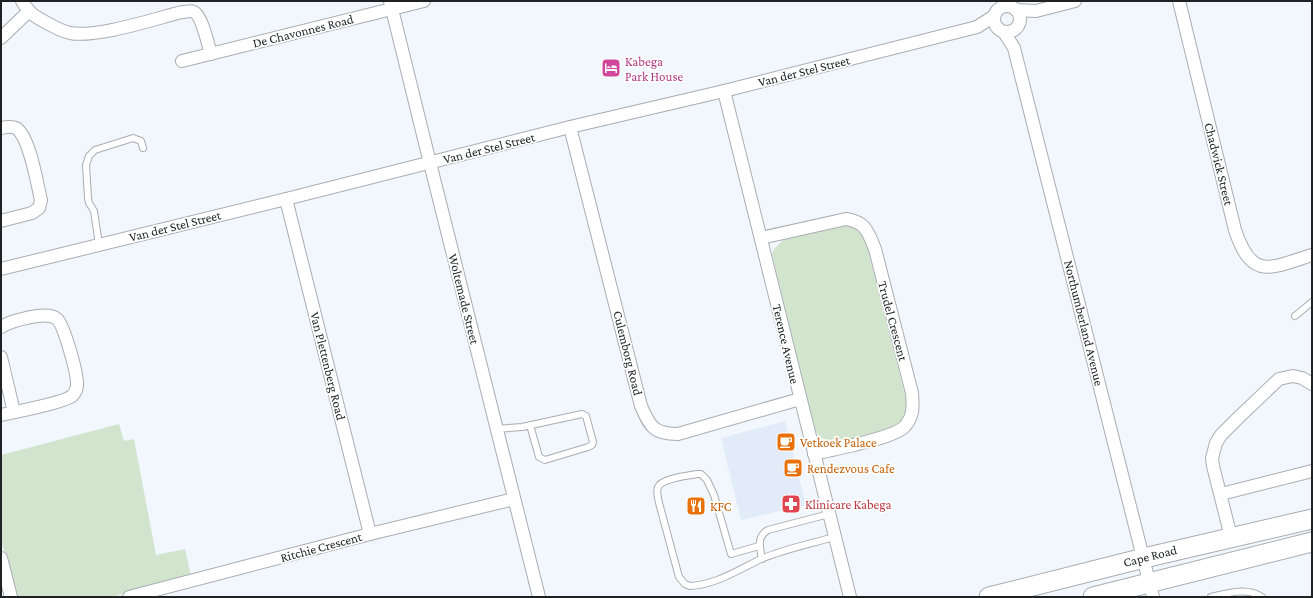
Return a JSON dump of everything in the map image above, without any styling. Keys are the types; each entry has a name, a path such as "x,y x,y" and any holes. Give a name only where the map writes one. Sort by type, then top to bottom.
{"main road":[{"name":"Cape Road","path":"989,597 1144,558 1312,519"},
{"name":"Cape Road","path":"1094,597 1152,590 1312,542"}],"street":[{"name":"De Chavonnes Road","path":"182,61 392,5 424,1"},
{"path":"1004,7 1036,11 1075,1"},
{"name":"Chadwick Street","path":"1179,1 1235,230 1241,247 1245,254 1254,263 1266,267 1312,255"},
{"name":"Woltemade Street","path":"392,5 496,429 539,597"},
{"path":"1,38 25,6 58,29 70,33 86,33 125,27 182,12 194,12 201,21 211,54"},
{"path":"1004,7 994,20 1001,30 1010,32 1036,11"},
{"path":"1004,7 1020,18 1018,26"},
{"name":"Van der Stel Street","path":"1,269 570,127 724,91 977,26 1004,7"},
{"name":"Van der Stel Street","path":"977,26 1001,30"},
{"name":"Northumberland Avenue","path":"1014,48 1018,26"},
{"name":"Northumberland Avenue","path":"1001,30 1014,48 1152,590"},
{"name":"Terence Avenue","path":"724,91 850,597"},
{"path":"1,128 15,127 22,133 27,143 41,200 39,208 32,213 1,221"},
{"name":"Culemborg Road","path":"570,127 641,406 646,419 655,429 664,434 678,434 800,399"},
{"name":"Van Plettenberg Road","path":"286,199 370,534"},
{"name":"Trudel Crescent","path":"761,238 846,219 857,221 862,225 869,235 875,249 912,394 913,410 909,421 904,428 885,436 814,454"},
{"path":"1,327 6,324 43,315 53,317 64,329 76,376 77,387 75,393 60,401 1,415"},
{"path":"1,357 14,412"},
{"path":"1231,537 1221,494 1212,466 1212,458 1216,443 1226,429 1279,379 1293,376 1302,378 1312,384"},
{"path":"1221,494 1312,471"},
{"name":"Ritchie Crescent","path":"129,597 370,534 514,499"},
{"path":"1,558 11,597"}],"lane":[{"path":"99,245 94,211 88,198 86,165 89,156 95,150 132,138 141,141 143,148"},
{"path":"1296,316 1312,302"},
{"path":"496,429 530,425 584,414 593,442 592,445 588,447 545,460 539,457 530,425"},
{"path":"759,546 731,554 714,494 704,476 697,474 671,479 659,485 657,493 659,503 678,572 682,582 690,586 709,582 762,559 834,537"},
{"path":"762,559 759,546 762,535 768,530 829,514"},
{"path":"1211,597 1245,591 1262,597"}],"shaded area":[{"path":"785,421 806,505 741,520 721,438"}],"green space":[{"path":"846,224 858,228 865,238 907,407 904,418 898,426 894,428 833,442 822,438 815,429 772,254 774,249 783,240"},
{"path":"119,424 124,441 134,439 156,555 185,549 191,576 111,597 16,597 1,540 1,455"}],"place":[{"name":"Kabega Park House","path":"611,68"},
{"name":"Vetkoek Palace","path":"786,442"},
{"name":"Rendezvous Cafe","path":"793,468"},
{"name":"Klinicare Kabega","path":"791,504"},
{"name":"KFC","path":"696,506"}]}
